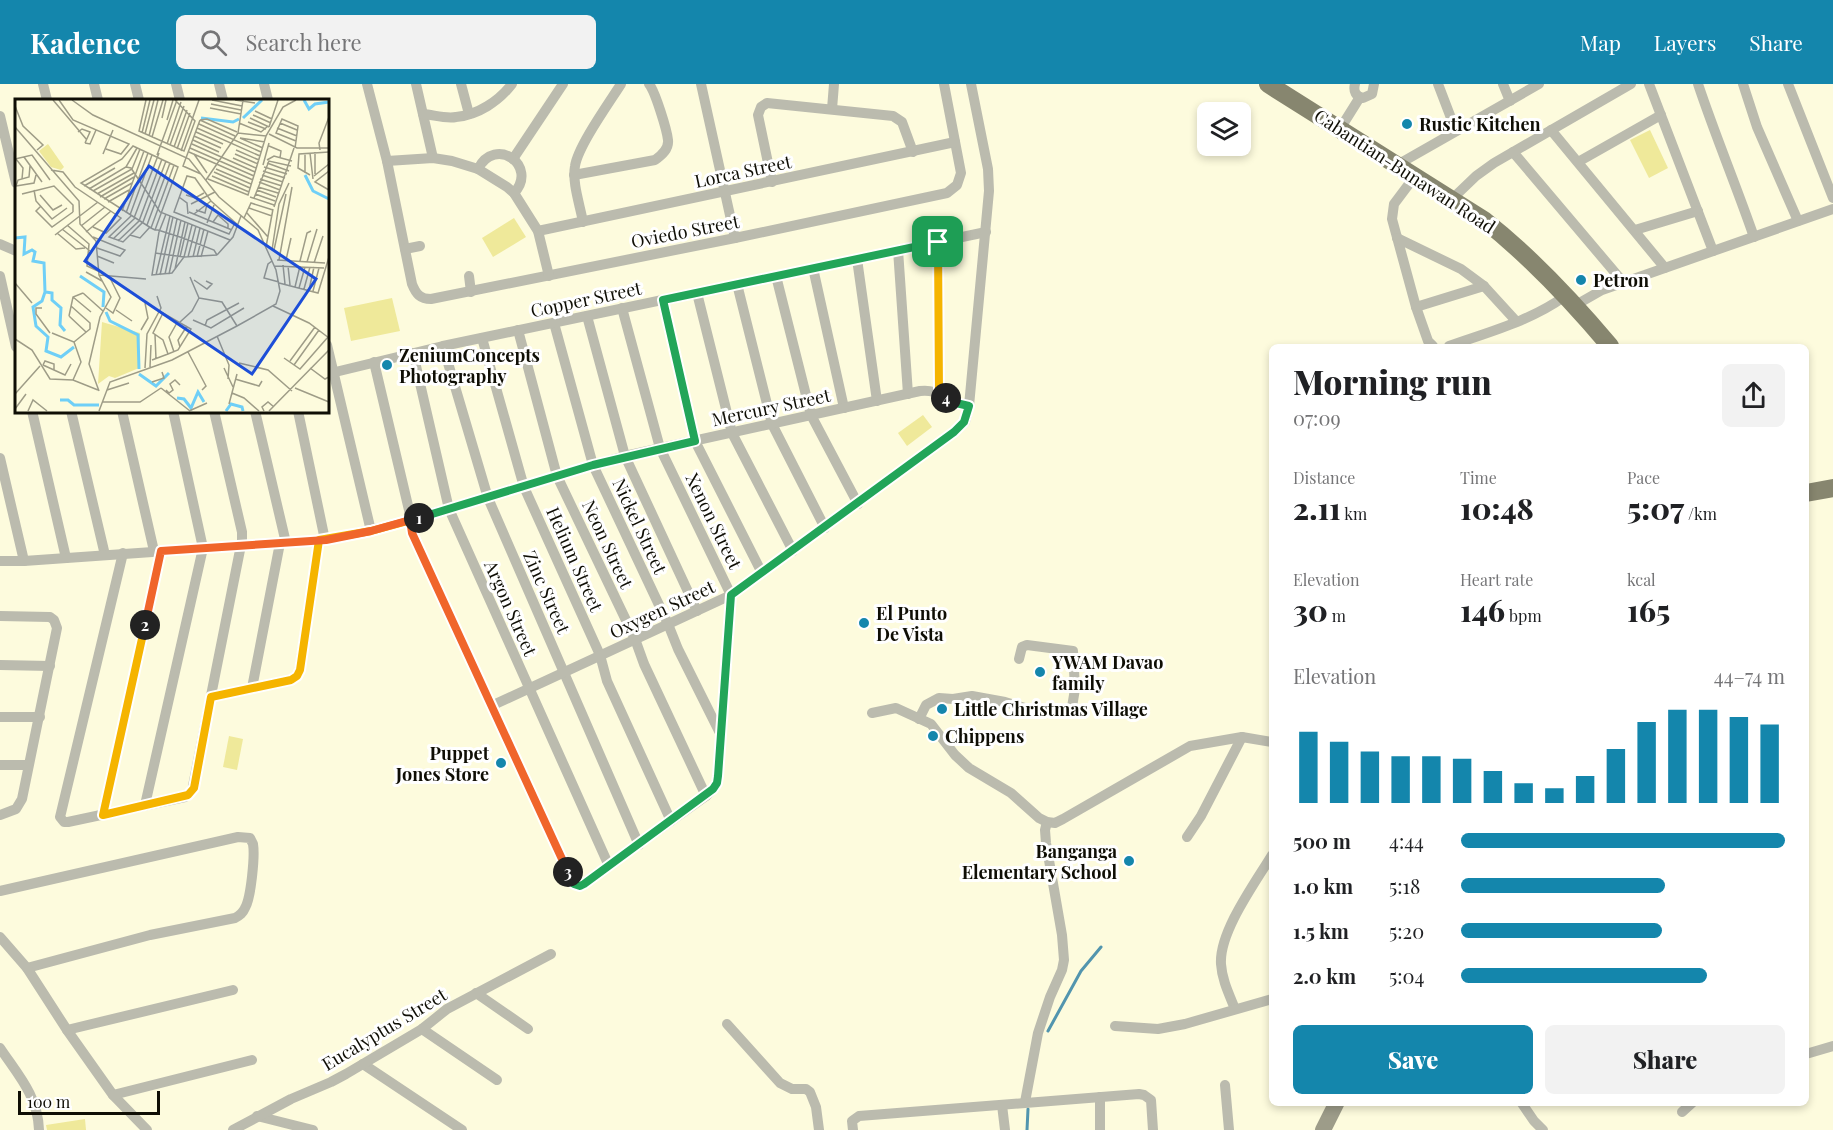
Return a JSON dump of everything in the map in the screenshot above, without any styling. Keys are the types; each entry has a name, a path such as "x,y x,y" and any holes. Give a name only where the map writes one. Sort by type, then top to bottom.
{"main road":[{"name":"Cabantian-Bunawan Road","path":"1268,84 1291,92 1340,129 1452,198 1505,236 1570,301 1608,344"},
{"path":"1809,492 1833,488"},
{"path":"1323,1130 1335,1106"}],"street":[{"path":"44,84 47,99"},
{"path":"94,84 98,99"},
{"path":"135,84 139,99"},
{"path":"176,84 180,99"},
{"path":"219,84 223,99"},
{"path":"264,84 268,99"},
{"path":"368,84 405,249 420,246"},
{"path":"416,84 433,158"},
{"path":"460,84 469,114"},
{"path":"423,114 455,118 469,114 490,105 512,84"},
{"path":"513,159 563,84"},
{"path":"583,222 574,175 575,165 582,147 621,84"},
{"path":"574,175 655,160 664,153 668,142 654,91 649,84"},
{"path":"701,84 735,238"},
{"path":"832,109 834,84"},
{"path":"944,84 955,142"},
{"path":"969,406 989,208 988,169 971,84"},
{"path":"1340,129 1353,89 1367,98 1372,94 1374,84"},
{"path":"1438,84 1456,131"},
{"path":"1503,84 1510,101"},
{"path":"1397,165 1539,84"},
{"path":"1452,198 1476,176 1513,152 1631,84"},
{"path":"1649,84 1713,251"},
{"path":"1698,84 1754,237"},
{"path":"1743,84 1757,127 1798,221"},
{"path":"1788,84 1833,198"},
{"path":"772,182 758,114 761,107 768,103 893,116 902,122 906,129 913,152"},
{"path":"0,116 15,179"},
{"path":"1578,162 1661,116"},
{"path":"1551,130 1665,268"},
{"name":"Lorca Street","path":"538,231 955,142"},
{"name":"Oviedo Street","path":"405,249 412,284 418,296 431,299 471,292 947,193 957,185 961,173 955,142"},
{"path":"1513,152 1623,282"},
{"path":"478,169 484,160 493,155 504,154 513,159 519,165 521,173 519,186 514,193"},
{"path":"387,161 433,158 452,161 478,169 498,181 514,193 538,231 549,276"},
{"path":"1415,176 1394,204 1392,219 1416,307 1431,344"},
{"path":"1454,344 1544,310 1833,209"},
{"path":"1635,230 1698,211"},
{"name":"Copper Street","path":"330,373 443,346 986,232"},
{"path":"1397,238 1461,269 1484,286 1516,321"},
{"path":"938,242 939,393"},
{"path":"0,244 15,251"},
{"path":"898,250 908,394"},
{"path":"857,259 876,400"},
{"path":"813,268 844,408"},
{"path":"0,276 15,343"},
{"path":"469,276 471,292"},
{"path":"776,276 811,415 858,504"},
{"path":"737,284 772,424 825,528"},
{"path":"1416,307 1484,286"},
{"path":"697,293 732,433 793,551"},
{"path":"663,300 695,441 762,573"},
{"name":"Xenon Street","path":"622,308 660,448 731,595 718,776 717,783 710,793"},
{"path":"587,316 625,456 697,611"},
{"name":"Nickel Street","path":"554,323 593,465 720,734"},
{"name":"Neon Street","path":"518,330 557,476 635,639 644,664 710,793"},
{"name":"Helium Street","path":"483,338 524,487 600,655 607,681 671,820"},
{"name":"Zinc Street","path":"443,346 488,498 639,844"},
{"name":"Argon Street","path":"413,353 449,509 538,712 609,866"},
{"path":"328,354 330,373 371,531"},
{"path":"374,362 409,510 412,533 572,881 577,886 584,884 710,793"},
{"name":"Mercury Street","path":"0,561 322,540 371,531 625,456 876,400 928,390 939,393 950,401 969,406"},
{"name":"Oxygen Street","path":"491,706 731,595 954,432 964,422 969,406"},
{"path":"32,412 66,558"},
{"path":"71,412 105,555"},
{"path":"103,815 157,551 122,412"},
{"path":"145,806 203,548 172,412"},
{"path":"123,554 61,813 62,820 68,822 185,796 194,788 242,532 214,412"},
{"path":"252,688 283,543 255,412"},
{"path":"211,697 291,680 300,670 322,540 298,412"},
{"path":"0,458 24,561"},
{"path":"0,616 50,617 56,623 57,628 20,804 11,812 0,814"},
{"path":"919,719 926,705 939,698 953,699 972,696 1028,709 1065,714 1072,707 1075,689 1073,651 1028,645 1022,647 1019,659"},
{"path":"0,665 50,666"},
{"path":"872,713 896,708 931,724 955,755 969,768 1011,793 1039,818 1047,822 1063,819 1190,746 1242,737 1269,740"},
{"path":"0,717 40,717"},
{"path":"1187,837 1201,816 1242,737"},
{"path":"0,765 28,765"},
{"path":"1025,1102 1038,1033 1064,960 1062,935 1046,843 1047,822"},
{"path":"0,891 238,837 250,838 254,848 248,904 241,915 150,935 27,968"},
{"path":"1235,1009 1224,980 1221,963 1222,945 1269,860"},
{"path":"0,937 27,968 113,1095 147,1130"},
{"name":"Eucalyptus Street","path":"233,1130 291,1099 331,1082 422,1029 447,1010 476,993 551,954"},
{"path":"67,1030 232,990"},
{"path":"476,993 528,1029"},
{"path":"1115,1026 1158,1029 1185,1024 1269,1000"},
{"path":"727,1024 780,1083 792,1089 806,1089 810,1092 816,1107 819,1130"},
{"path":"422,1029 497,1080"},
{"path":"0,1047 35,1102 39,1130"},
{"path":"1809,1053 1833,1047"},
{"path":"113,1095 252,1060"},
{"path":"363,1064 462,1130"},
{"path":"1225,1085 1229,1130"},
{"path":"854,1124 859,1116 1139,1094 1148,1097 1152,1105 1153,1130"},
{"path":"1100,1097 1100,1130"},
{"path":"1002,1105 1005,1130"},
{"path":"1524,1106 1543,1130"},
{"path":"1682,1113 1690,1106"},
{"path":"257,1116 313,1130"}],"shaded area":[{"path":"1650,130 1668,168 1649,178 1630,140"},
{"path":"514,218 526,237 493,257 482,238"},
{"path":"392,298 400,331 351,341 344,308"},
{"path":"923,415 932,427 907,446 898,433"},
{"path":"229,736 243,739 237,770 223,767"},
{"path":"85,1119 86,1130 47,1130 46,1125"}],"waterway":[{"path":"1048,1031 1081,971 1101,947"},
{"path":"1027,1130 1028,1109"}],"place":[{"name":"Rustic Kitchen","path":"1407,124"},
{"name":"Petron","path":"1581,280"},
{"name":"ZeniumConcepts Photography","path":"387,365"},
{"name":"El Punto De Vista","path":"864,623"},
{"name":"YWAM Davao family","path":"1040,672"},
{"name":"Little Christmas Village","path":"942,709"},
{"name":"Chippens","path":"933,736"},
{"name":"Puppet Jones Store","path":"501,763"},
{"name":"Banganga Elementary School","path":"1129,861"}],"route":[{"path":"938,242 663,300 695,441 625,456 371,531 319,540 300,670 297,676 291,680 211,697 194,788 188,795 103,815 161,551 319,540 326,540 371,531 410,520 412,533 572,881 577,886 584,884 706,796 717,783 731,595 858,504 964,422 969,406 950,401 939,393 938,242"}]}
